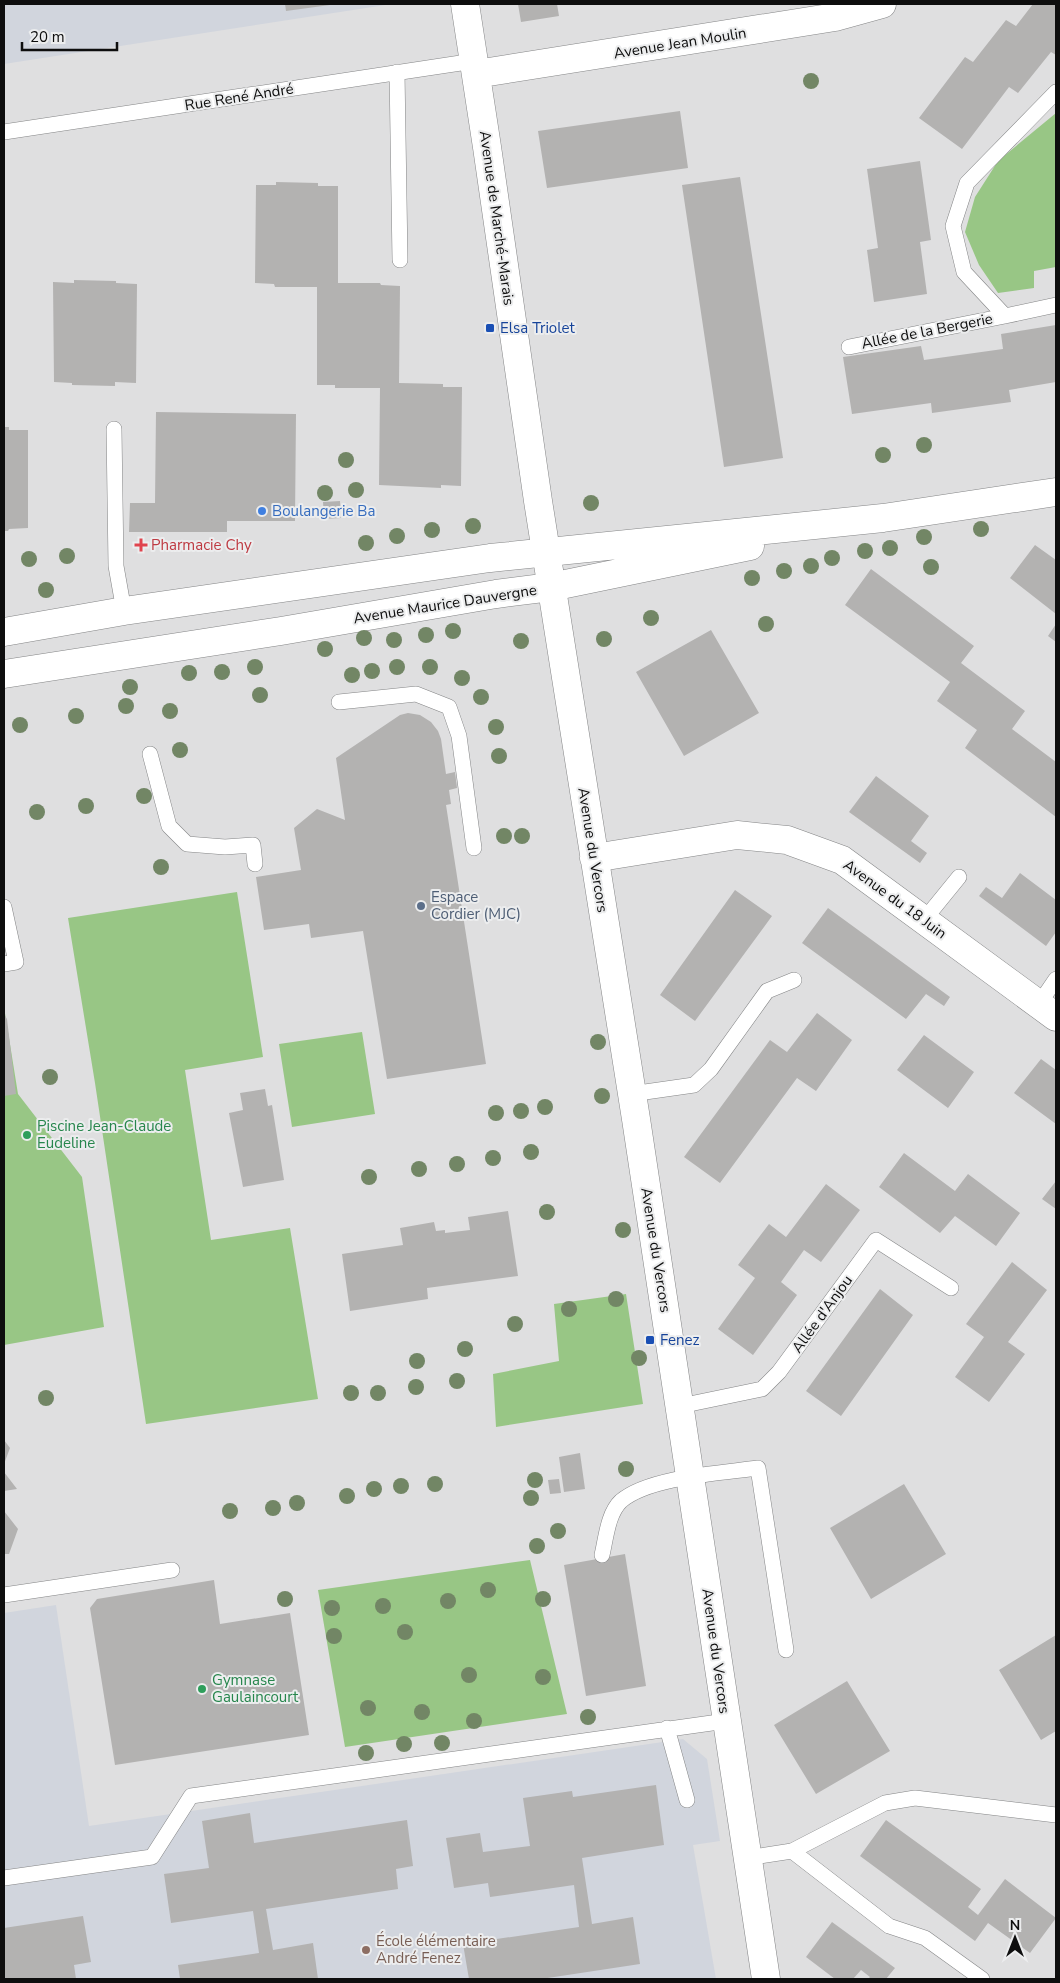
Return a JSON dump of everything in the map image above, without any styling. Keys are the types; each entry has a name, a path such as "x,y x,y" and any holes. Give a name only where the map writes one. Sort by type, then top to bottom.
{"street":[{"name":"Avenue de Marché-Marais","path":"465,4 546,552"},
{"name":"Avenue Jean Moulin","path":"475,67 835,17 882,4"},
{"name":"Avenue Maurice Dauvergne","path":"4,632 124,611 490,558 883,518 1056,492"},
{"name":"Avenue Maurice Dauvergne","path":"4,674 271,633 496,594 552,587 883,518"},
{"name":"Avenue du Vercors","path":"546,552 680,1406 766,1979"},
{"name":"Avenue du 18 Juin","path":"594,858 737,835 787,840 842,860 1048,1011"}],"lane":[{"name":"Rue René André","path":"4,132 218,101 397,72 475,67"},
{"path":"397,72 400,260"},
{"name":"Allée de la Bergerie","path":"1005,316 964,272 953,226 967,183 1056,92"},
{"name":"Allée de la Bergerie","path":"849,347 1056,305"},
{"path":"114,429 116,566 124,611"},
{"path":"339,702 416,694 450,707 459,736 474,848"},
{"path":"150,754 169,826 187,844 225,847 253,846 255,864"},
{"path":"924,920 959,877"},
{"path":"4,907 16,962 4,964"},
{"path":"1048,1011 1056,979"},
{"path":"631,1094 694,1084 711,1069 767,991 794,980"},
{"name":"Allée d'Anjou","path":"680,1406 762,1389 779,1372 876,1240 951,1288"},
{"path":"602,1555 610,1521 620,1502 643,1488 691,1478 758,1468 786,1650"},
{"path":"4,1595 172,1570"},
{"path":"4,1878 152,1857 191,1796 726,1720"},
{"path":"668,1728 687,1800"},
{"path":"747,1858 792,1851 886,1803 915,1798 1056,1815"},
{"path":"792,1851 889,1926 925,1938 982,1979"}],"shaded area":[{"path":"4,4 392,4 4,64"},
{"path":"56,1605 89,1826 683,1739 707,1759 720,1841 693,1845 716,1979 4,1979 4,1613"}],"green space":[{"path":"1056,113 1056,267 1034,271 1034,288 998,293 979,265 965,232 975,197 998,161"},
{"path":"237,892 263,1057 185,1070 211,1240 290,1228 318,1399 146,1424 95,1083 68,918"},
{"name":"Piscine Jean-Claude Eudeline","path":"4,1007 18,1094 82,1177 104,1327 4,1345"},
{"path":"362,1032 375,1114 292,1127 279,1044"},
{"path":"626,1294 643,1404 496,1427 493,1374 559,1361 554,1304"},
{"path":"530,1560 567,1714 345,1747 318,1590"}],"building":[{"path":"285,4 330,4 330,5 286,11"},
{"path":"518,4 557,4 559,16 521,22"},
{"path":"1033,4 1056,4 1056,55 1051,52 1018,93 1009,87 962,149 919,118 965,57 973,62 1006,20 1016,26"},
{"path":"680,111 688,168 547,188 538,131"},
{"path":"920,161 931,240 920,242 927,294 874,302 867,250 878,248 867,169"},
{"path":"740,177 783,458 724,467 682,185"},
{"path":"276,182 318,183 318,186 338,186 338,283 380,283 381,285 400,286 399,383 443,384 443,387 462,387 461,486 441,485 441,488 379,485 380,388 335,388 335,385 317,385 317,287 275,287 274,284 255,283 256,185 276,185"},
{"path":"74,280 116,281 116,283 137,284 136,383 115,382 115,386 72,385 72,383 54,382 53,282 74,283"},
{"path":"1056,325 1056,382 1009,390 1011,402 932,413 931,403 852,414 843,357 921,346 924,360 1003,349 1001,334"},
{"path":"156,412 296,414 295,521 227,521 227,532 129,532 130,503 155,503"},
{"path":"4,427 9,427 9,430 28,430 28,528 9,529 8,531 4,531"},
{"path":"340,501 341,518 324,519 323,502"},
{"path":"1035,545 1056,560 1056,614 1010,578"},
{"path":"871,569 974,646 961,663 1025,711 1012,729 1056,762 1056,817 965,748 977,730 937,701 950,682 845,605"},
{"path":"1056,624 1056,642 1048,636"},
{"path":"711,630 759,713 684,756 636,672"},
{"path":"408,713 420,715 431,722 441,739 446,774 455,772 457,788 449,790 451,804 446,805 486,1064 387,1079 363,931 311,938 309,924 264,930 256,877 301,870 294,828 317,809 345,820 336,758 400,715"},
{"path":"876,776 929,816 911,841 927,853 920,863 849,812"},
{"path":"1020,873 1056,900 1056,932 1046,946 979,896 986,887 1002,898"},
{"path":"735,890 772,916 695,1021 660,995"},
{"path":"828,908 950,997 944,1006 926,994 906,1019 802,943"},
{"path":"817,1013 852,1040 816,1091 797,1078 720,1183 684,1157 770,1040 787,1052"},
{"path":"4,1014 7,1019 16,1094 4,1096"},
{"path":"924,1035 974,1072 948,1108 897,1070"},
{"path":"1041,1059 1056,1070 1056,1124 1014,1093"},
{"path":"265,1089 268,1106 272,1105 284,1180 243,1187 229,1113 243,1110 240,1093"},
{"path":"904,1153 955,1191 968,1174 1020,1213 996,1246 955,1216 940,1233 879,1187"},
{"path":"1056,1181 1056,1209 1042,1199"},
{"path":"826,1184 860,1210 821,1262 804,1250 781,1282 797,1295 753,1355 718,1329 755,1278 738,1265 769,1224 786,1237"},
{"path":"508,1211 518,1276 427,1288 428,1299 350,1311 342,1254 403,1245 400,1228 434,1222 436,1231 445,1230 445,1233 470,1230 468,1217"},
{"path":"1012,1262 1047,1290 1008,1342 1025,1354 989,1402 955,1377 984,1337 966,1324"},
{"path":"880,1289 913,1315 841,1416 806,1391"},
{"path":"4,1440 10,1448 4,1464"},
{"path":"580,1453 585,1489 564,1492 559,1457"},
{"path":"4,1472 17,1489 4,1491"},
{"path":"559,1479 561,1493 550,1494 548,1480"},
{"path":"904,1484 946,1554 871,1599 830,1528"},
{"path":"4,1511 18,1529 9,1554 4,1554"},
{"path":"625,1554 646,1686 586,1696 564,1565"},
{"name":"Gymnase Gaulaincourt","path":"214,1580 220,1624 290,1613 309,1735 115,1765 90,1608 97,1599"},
{"path":"1056,1635 1056,1731 1041,1740 999,1670"},
{"path":"847,1681 890,1751 816,1794 774,1725"},
{"path":"656,1785 664,1845 582,1858 592,1924 633,1917 640,1964 541,1979 469,1979 463,1944 579,1927 574,1885 490,1897 488,1883 454,1888 446,1838 480,1833 483,1852 530,1846 523,1798 572,1791 573,1797"},
{"path":"250,1813 254,1843 407,1820 413,1866 396,1869 398,1889 266,1909 273,1950 313,1943 318,1979 180,1979 178,1965 259,1953 253,1911 171,1923 164,1874 209,1868 202,1821"},
{"path":"886,1820 981,1889 968,1907 978,1915 1005,1879 1056,1918 1030,1953 988,1923 975,1941 860,1856"},
{"path":"83,1916 91,1962 74,1965 76,1979 4,1979 4,1928"},
{"path":"832,1922 895,1968 886,1979 868,1979 870,1977 861,1970 853,1979 835,1979 806,1957"}],"place":[{"name":"Elsa Triolet","path":"490,328"},
{"name":"Boulangerie Ba","path":"262,511"},
{"name":"Pharmacie Chy","path":"141,545"},
{"name":"Espace Cordier (MJC)","path":"421,906"},
{"name":"Piscine Jean-Claude Eudeline","path":"27,1135"},
{"name":"Fenez","path":"650,1340"},
{"name":"Gymnase Gaulaincourt","path":"202,1689"},
{"name":"École élémentaire André Fenez","path":"366,1950"}]}
